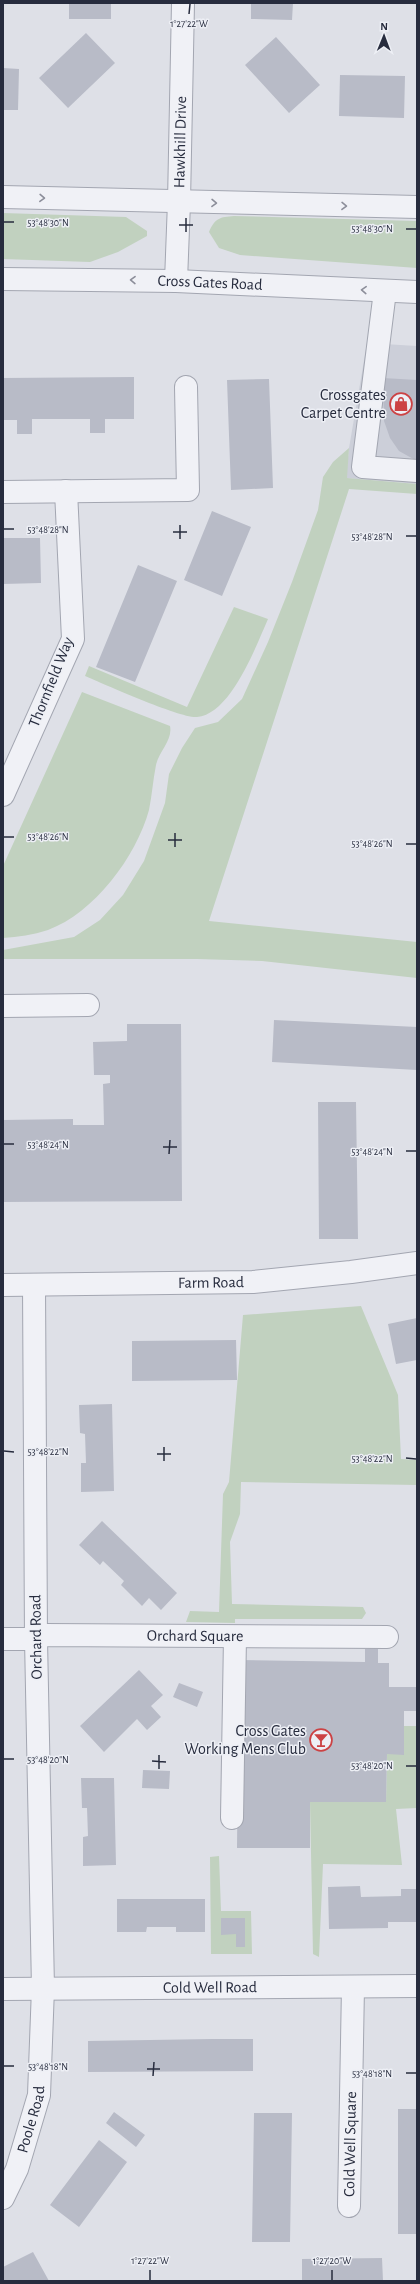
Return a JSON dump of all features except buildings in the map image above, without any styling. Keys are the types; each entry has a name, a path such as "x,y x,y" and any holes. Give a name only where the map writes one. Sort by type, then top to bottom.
{"street":[{"name":"Hawkhill Drive","path":"176,281 183,3"},
{"path":"3,197 417,207"},
{"name":"Cross Gates Road","path":"3,278 176,281 417,292"},
{"path":"385,291 363,467 417,472"},
{"path":"3,492 188,490 186,387"},
{"name":"Thornfield Way","path":"4,789 73,639 66,492"},
{"path":"3,1006 88,1005"},
{"name":"Farm Road","path":"3,1285 34,1286 253,1282 351,1272 417,1263"},
{"name":"Orchard Road","path":"34,1286 36,1639 43,1988"},
{"name":"Orchard Square","path":"3,1639 36,1639 46,1635 387,1637"},
{"path":"232,1818 235,1636"},
{"name":"Cold Well Road","path":"3,1989 417,1986"},
{"name":"Cold Well Square","path":"349,2206 353,1987"},
{"name":"Poole Road","path":"3,2198 17,2169 39,2095 43,1988"}],"shaded area":[{"path":"367,343 417,346 417,484 346,478 349,448"}],"green space":[{"path":"3,213 126,217 147,231 147,236 118,252 90,262 3,259"},
{"path":"234,216 417,221 417,268 240,255 219,248 209,232 213,224 218,219"},
{"path":"349,448 347,478 417,484 417,494 349,489 209,921 417,942 417,978 262,961 197,959 3,959 3,950 74,937 100,920 123,895 144,861 165,803 169,774 182,748 195,728 218,722 242,699 268,642 292,582 318,510 323,477 333,462"},
{"path":"234,607 268,619 241,677 221,704 209,713 197,717 176,713 85,676 89,666 187,707"},
{"path":"82,692 170,726 170,736 156,765 149,810 143,828 134,846 111,881 97,897 65,922 48,930 26,936 3,938 3,866"},
{"path":"361,1306 398,1395 401,1459 417,1460 417,1485 241,1482 240,1514 230,1542 232,1604 363,1607 366,1613 362,1619 235,1619 235,1623 186,1622 190,1611 219,1612 223,1494 229,1482 243,1315"},
{"path":"404,1726 417,1726 417,1808 396,1809 402,1865 323,1864 319,1957 313,1954 310,1802 386,1802 387,1754 404,1754"},
{"path":"219,1856 221,1911 251,1911 252,1954 211,1954 210,1857"}],"place":[{"name":"Crossgates Carpet Centre","path":"401,404"},
{"name":"Cross Gates Working Mens Club","path":"321,1740"}]}
